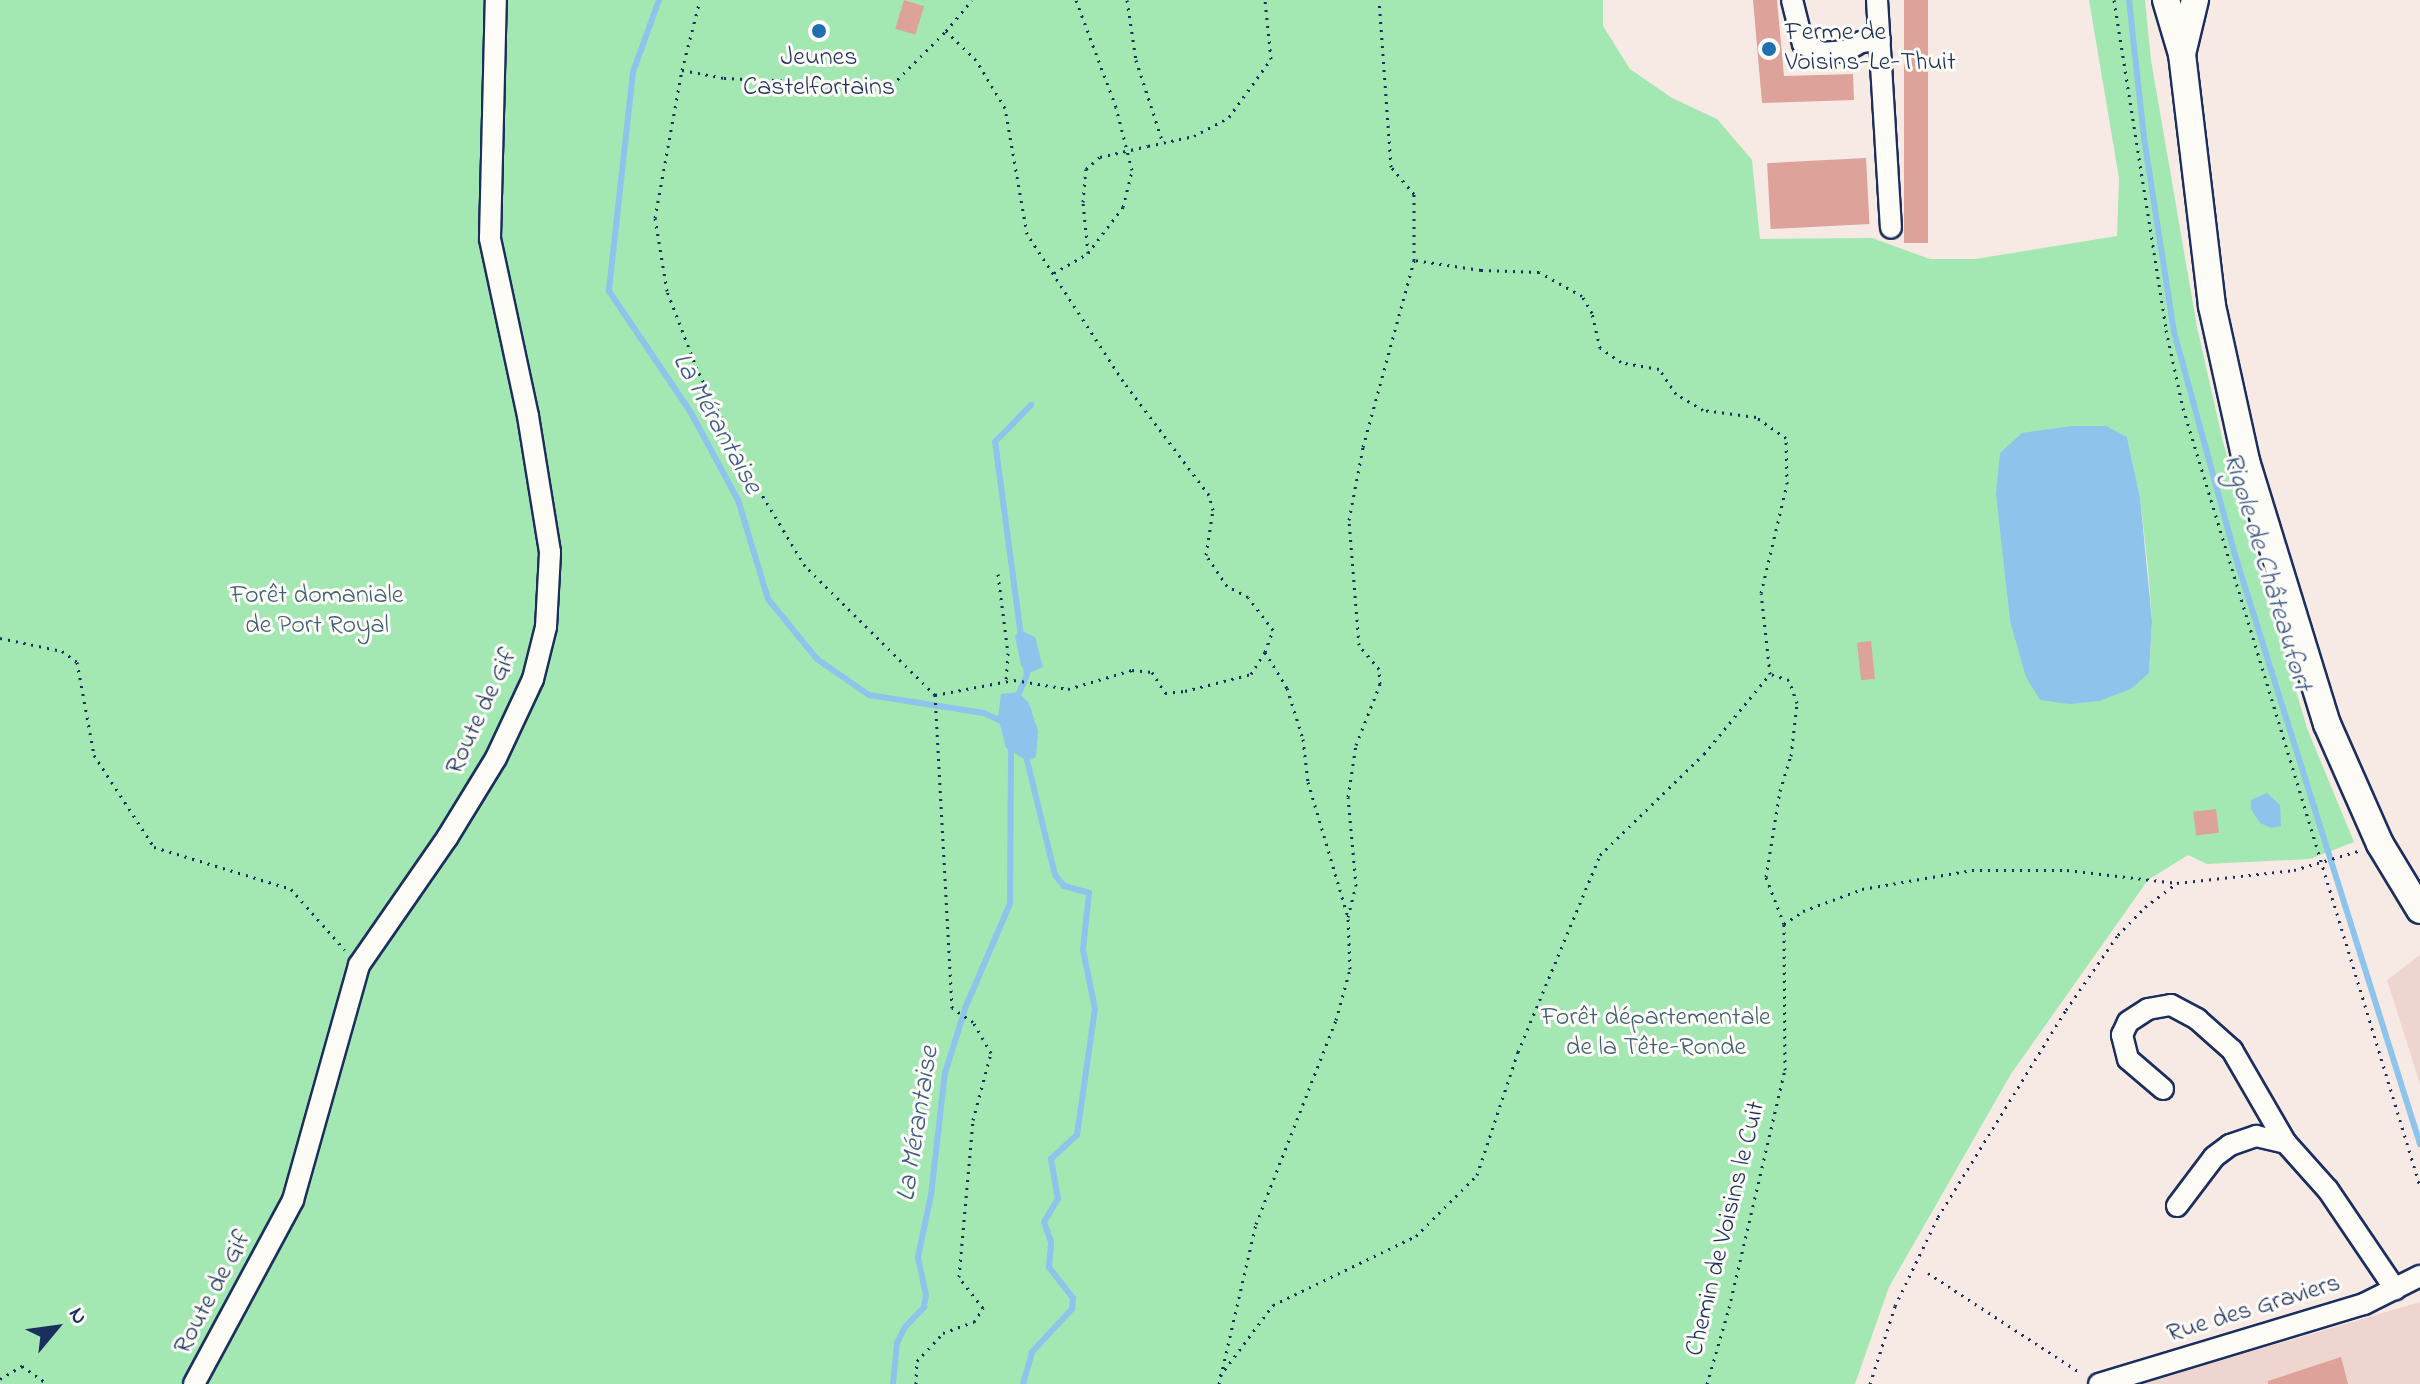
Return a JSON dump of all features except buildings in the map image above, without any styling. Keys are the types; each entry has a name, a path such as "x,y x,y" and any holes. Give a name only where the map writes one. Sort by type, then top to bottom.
{"main road":[{"path":"2166,0 2182,54 2212,306 2246,461 2327,724 2380,844 2420,910"},
{"path":"2182,54 2195,0"}],"street":[{"name":"Route de Gif","path":"194,1384 293,1200 359,965 447,838 496,758 533,679 546,627 550,552 528,416 490,238 496,0"},
{"path":"1792,0 1803,44 1822,53 1846,51 1861,42 1880,40"},
{"path":"1877,0 1891,228"},
{"path":"2163,1089 2128,1059 2122,1035 2128,1022 2148,1009 2171,1005 2197,1019 2232,1050 2286,1143 2328,1190 2395,1289"},
{"path":"2177,1206 2214,1157 2230,1145 2256,1136 2286,1143"},
{"name":"Rue des Graviers","path":"2092,1380 2364,1304 2420,1276"}],"path":[{"path":"700,0 682,70 655,218 667,291 697,369 750,475 805,566 935,695 952,1008 973,1022 991,1053 973,1120 959,1277 983,1308 974,1322 943,1333 917,1361 916,1384"},
{"path":"682,70 724,78 892,85 972,0"},
{"path":"1054,273 1088,253 1123,207 1132,170 1098,51 1076,0"},
{"path":"1127,0 1136,60 1163,143"},
{"path":"1088,253 1083,202 1086,169 1100,157 1194,136 1229,117 1271,59 1265,0"},
{"path":"1348,917 1356,886 1348,797 1356,745 1380,684 1379,669 1359,645 1349,520 1363,447 1414,260 1414,194 1391,167 1379,0"},
{"path":"2114,0 2166,330 2183,408 2420,1186"},
{"path":"935,695 1014,680 1068,689 1132,670 1152,672 1165,693 1185,691 1251,674 1265,652 1273,630 1248,597 1227,586 1206,555 1213,510 1209,495 1123,381 1027,234 1005,108 976,60 946,31"},
{"path":"1220,1376 1273,1305 1416,1236 1477,1175 1518,1052 1600,855 1704,754 1770,674 1761,593 1787,484 1786,438 1756,417 1703,410 1676,394 1659,369 1621,362 1610,355 1600,348 1592,313 1582,296 1539,272 1481,270 1414,260"},
{"path":"998,574 1008,653 1006,681"},
{"path":"0,638 62,651 77,662 94,755 154,847 291,889 359,965"},
{"path":"1219,1384 1256,1224 1336,1020 1350,969 1348,917 1308,782 1303,739 1287,688 1265,652"},
{"name":"Chemin de Voisins le Cuit","path":"1707,1384 1729,1308 1785,1070 1784,924 1766,877 1780,791 1791,756 1797,703 1789,680 1770,674"},
{"path":"1784,924 1803,911 1862,889 1972,870 2067,870 2177,883 2230,879 2320,864 2341,857"},
{"path":"1870,1384 1895,1306 1938,1217 2066,1010 2118,935 2145,907 2177,883"},
{"path":"1928,1273 2092,1380"},
{"path":"0,1379 22,1366 48,1384"}],"shaded area":[{"path":"2420,955 2420,1084 2387,980"},
{"path":"2420,1302 2420,1384 2141,1384"}],"green space":[{"path":"0,0 1603,0 1603,26 1630,69 1672,98 1717,119 1752,160 1760,239 1872,238 1930,259 1975,259 2117,236 2119,178 2089,0 2145,0 2151,60 2197,327 2223,442 2307,728 2354,842 2310,859 2207,864 2188,855 2148,880 2011,1074 1889,1287 1855,1384 0,1384","holes":["2127,437 2140,497 2152,621 2149,673 2010,621 2006,581"]}],"water":[{"path":"2072,426 2106,426 2127,437 2140,497 2152,621 2149,673 2131,689 2099,701 2070,704 2040,700 2026,677 2010,621 1996,494 2000,453 2022,433"},
{"path":"1020,630 1035,637 1043,667 1027,674 1021,665 1015,636"},
{"path":"1018,692 1029,703 1038,731 1036,757 1028,761 1006,748 998,717 1001,694"},
{"path":"2267,793 2280,805 2281,826 2271,828 2260,823 2251,809 2251,800"}],"waterway":[{"name":"La Mérantaise","path":"659,0 633,72 609,291 690,411 738,500 768,599 817,659 869,695 984,713 1003,722"},
{"name":"Rigole de Châteaufort","path":"2129,0 2144,138 2174,332 2234,552 2420,1144"},
{"name":"La Mérantaise","path":"1021,636 995,442 1031,405"},
{"name":"La Mérantaise","path":"1017,698 1027,674 1026,667"},
{"name":"La Mérantaise","path":"893,1384 897,1343 905,1327 924,1307 926,1295 918,1257 931,1195 945,1073 966,1006 1010,904 1011,745"},
{"name":"La Mérantaise","path":"1023,1384 1032,1352 1072,1309 1073,1298 1049,1267 1051,1242 1044,1222 1058,1199 1051,1159 1077,1135 1095,1009 1083,950 1089,893 1064,886 1055,875 1026,756"}],"place":[{"name":"Jeunes Castelfortains","path":"819,31"},
{"name":"Ferme de Voisins-Le-Thuit","path":"1769,49"}],"park label":[{"name":"Forêt domaniale de Port Royal","path":"317,612"},
{"name":"Forêt départementale de la Tête-Ronde","path":"1656,1034"}]}
